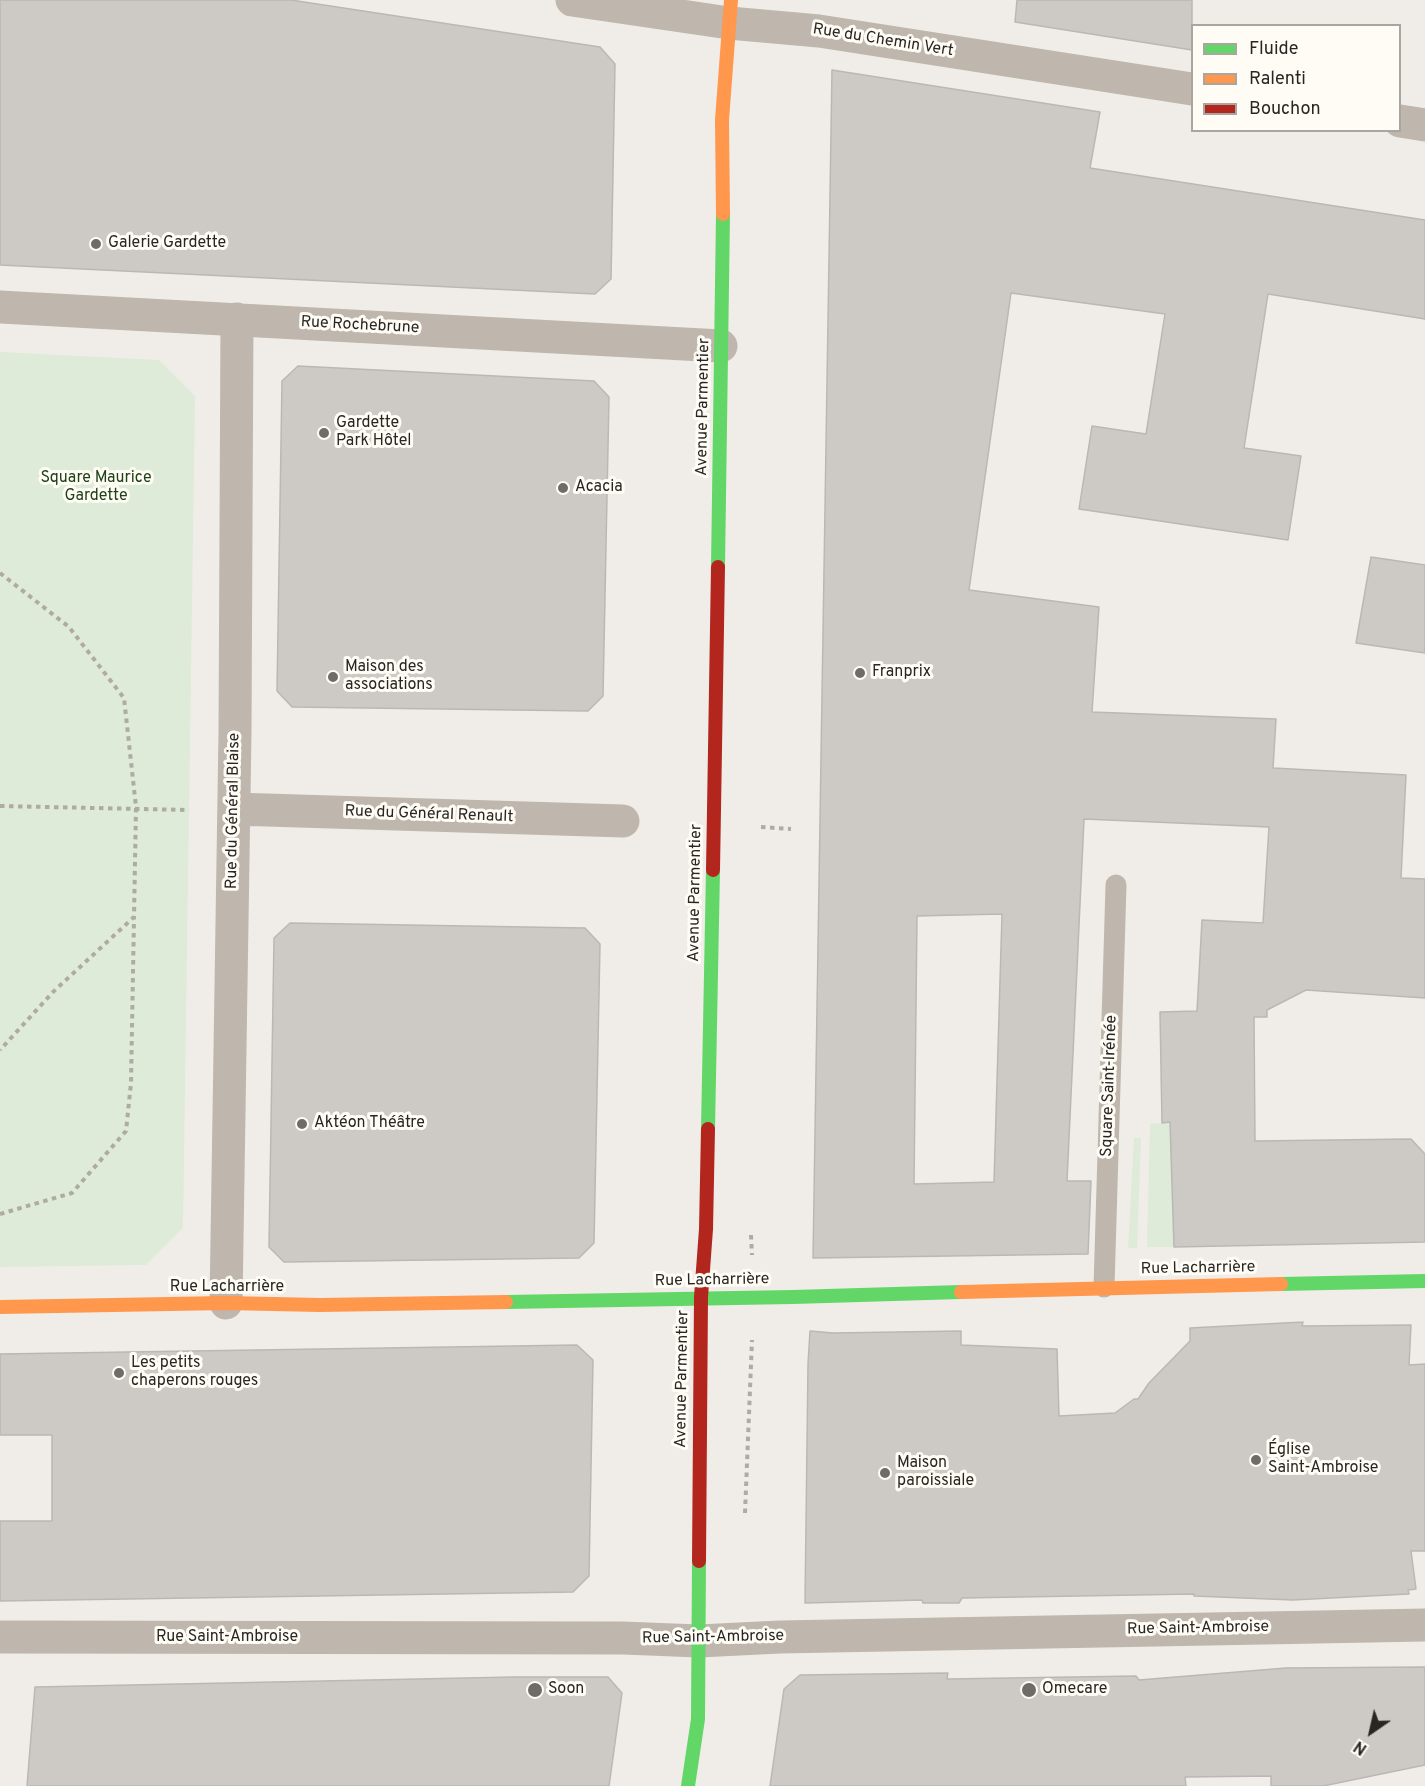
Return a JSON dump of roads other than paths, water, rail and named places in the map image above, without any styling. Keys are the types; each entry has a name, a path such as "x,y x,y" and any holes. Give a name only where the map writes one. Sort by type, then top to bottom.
{"street":[{"name":"Rue du Chemin Vert","path":"572,0 730,11 819,31 1191,89"},
{"name":"Avenue Parmentier","path":"688,1786 698,1719 697,1581 701,1297 706,1229 723,293 722,120 730,11"},
{"path":"1401,121 1425,125"},
{"name":"Rue Rochebrune","path":"0,307 721,346"},
{"name":"Rue du Général Blaise","path":"226,1303 234,809 237,319"},
{"name":"Rue du Général Renault","path":"234,809 623,821"},
{"name":"Rue Lacharrière","path":"0,1307 226,1303 320,1305 793,1297 1104,1287 1425,1281"},
{"name":"Rue Saint-Ambroise","path":"0,1638 623,1638 699,1641 780,1637 1425,1625"}],"lane":[{"name":"Square Saint-Irénée","path":"1104,1287 1116,885"}],"place":[{"name":"Galerie Gardette","path":"96,244"},
{"name":"Gardette Park Hôtel","path":"324,433"},
{"name":"Acacia","path":"563,488"},
{"name":"Franprix","path":"860,673"},
{"name":"Maison des associations","path":"333,677"},
{"name":"Aktéon Théâtre","path":"302,1124"},
{"name":"Les petits chaperons rouges","path":"119,1373"},
{"name":"Église Saint-Ambroise","path":"1256,1460"},
{"name":"Maison paroissiale","path":"885,1473"},
{"name":"Soon","path":"535,1690"},
{"name":"Omecare","path":"1029,1690"}],"park label":[{"name":"Square Maurice Gardette","path":"96,488"}]}
